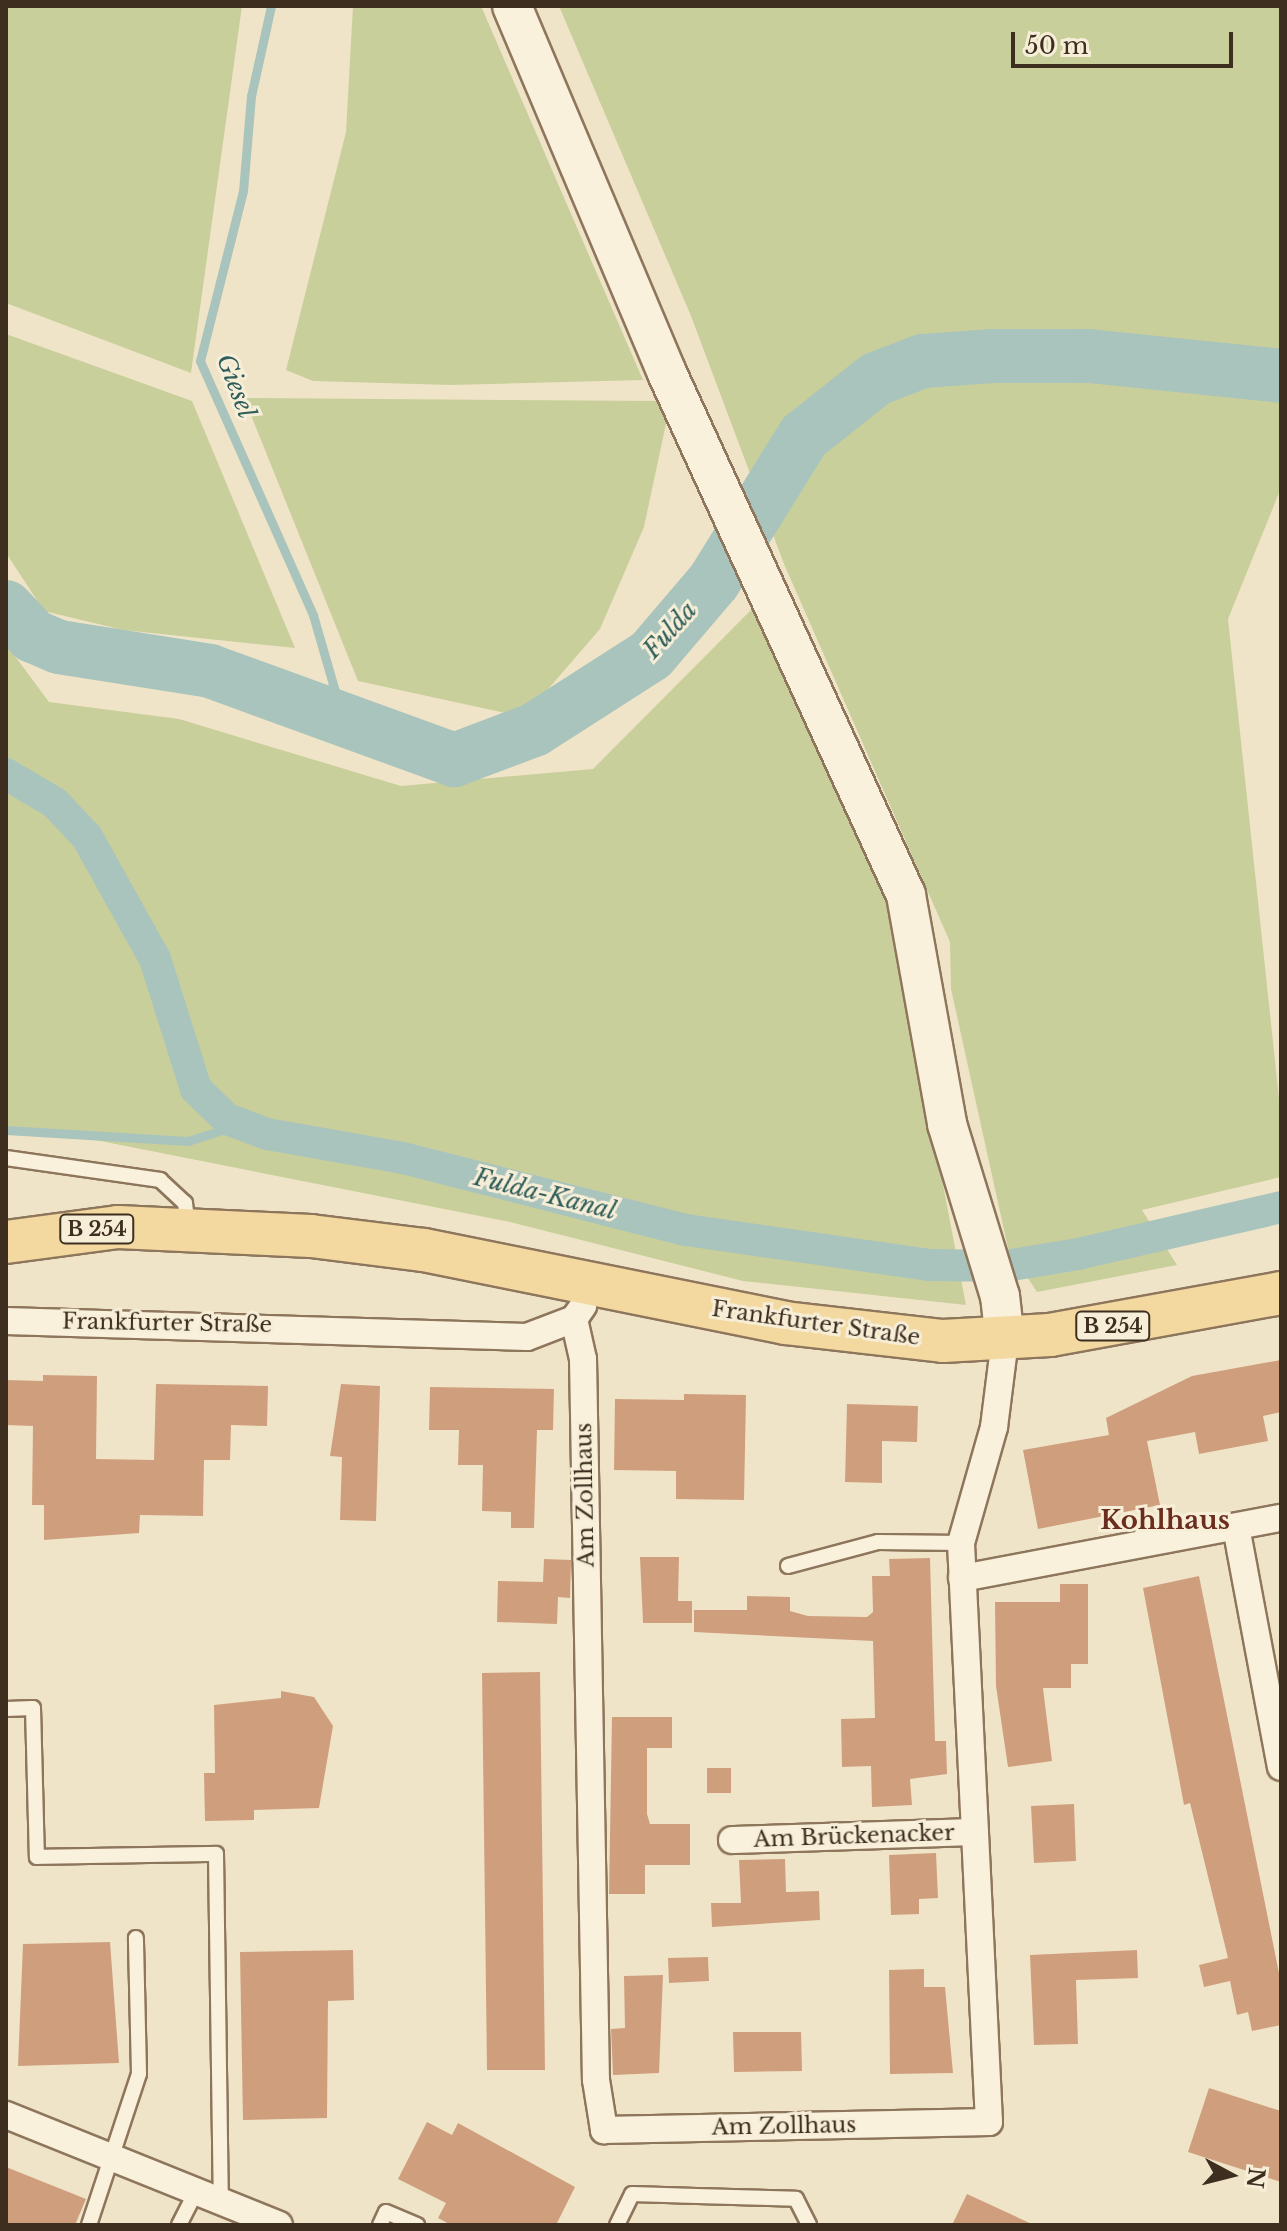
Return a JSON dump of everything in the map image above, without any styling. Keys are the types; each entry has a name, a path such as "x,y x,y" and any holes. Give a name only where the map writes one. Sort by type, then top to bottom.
{"main road":[{"name":"B 254","path":"6,1242 73,1230 188,1227"},
{"name":"Frankfurter Straße","path":"188,1227 424,1250 582,1302 876,1336 1005,1340 1281,1293"}],"street":[{"path":"512,6 701,448 906,895 947,1124 1000,1296 1005,1340"},
{"name":"Frankfurter Straße","path":"6,1321 527,1337 582,1302"},
{"name":"Am Zollhaus","path":"582,1302 596,2080 604,2130 989,2122 961,1543 994,1427 1005,1340"},
{"path":"962,1578 1281,1518"},
{"path":"1236,1527 1281,1767"},
{"name":"Am Brückenacker","path":"732,1840 975,1832"},
{"path":"6,2115 279,2225"}],"lane":[{"path":"6,1158 160,1180 185,1203 188,1227"},
{"path":"788,1566 878,1542 961,1543"},
{"path":"6,1709 33,1708 37,1857 216,1854 221,2202"},
{"path":"89,2225 116,2159 139,2074 136,1938"},
{"path":"179,2225 196,2192"},
{"path":"617,2225 632,2194 796,2199 809,2225"},
{"path":"380,2225 386,2212 417,2225"}],"green space":[{"path":"6,6 242,6 191,373 6,303"},
{"path":"353,6 481,6 643,380 451,385 313,381 286,370 346,132"},
{"path":"559,6 1281,6 1281,488 1228,619 1281,1117 1281,1177 1142,1210 1177,1265 1037,1292 1008,1248 951,989 950,942 784,564 691,316"},
{"path":"6,334 192,401 295,648 123,630 44,611 6,553"},
{"path":"244,398 665,401 667,419 644,527 600,629 524,717 358,681"},
{"path":"755,606 888,897 966,1305 743,1281 510,1222 75,1136 6,1131 6,644 49,702 179,719 401,786 593,769"}],"building":[{"path":"1281,1360 1281,1412 1263,1416 1268,1441 1199,1454 1195,1432 1147,1441 1160,1505 1038,1529 1023,1450 1109,1435 1106,1418 1192,1376"},
{"path":"43,1375 97,1376 96,1459 154,1460 156,1384 268,1386 267,1426 231,1425 230,1460 204,1460 203,1516 140,1515 139,1533 44,1540 44,1505 32,1505 33,1426 6,1425 6,1380 43,1381"},
{"path":"341,1384 380,1386 376,1521 340,1520 342,1457 330,1456"},
{"path":"430,1387 554,1389 553,1430 537,1430 534,1528 511,1528 511,1512 482,1511 483,1465 458,1465 459,1430 429,1430"},
{"path":"684,1394 746,1395 744,1500 676,1499 676,1471 614,1470 615,1399 684,1400"},
{"path":"847,1404 918,1406 917,1442 882,1441 882,1483 845,1482"},
{"path":"640,1557 679,1557 678,1601 692,1601 692,1623 643,1623"},
{"path":"930,1558 935,1741 946,1741 947,1774 910,1779 912,1805 872,1807 871,1766 842,1767 841,1719 875,1718 873,1641 694,1632 694,1610 747,1610 747,1596 790,1597 790,1611 808,1616 867,1617 873,1612 872,1576 890,1576 889,1559"},
{"path":"544,1559 571,1560 570,1598 558,1597 557,1624 497,1622 498,1581 543,1582"},
{"path":"1199,1576 1281,1983 1281,2025 1252,2031 1248,2012 1237,2015 1230,1981 1204,1987 1199,1965 1228,1958 1190,1803 1184,1805 1143,1588"},
{"path":"1060,1584 1088,1584 1088,1664 1071,1664 1071,1688 1043,1688 1052,1761 1008,1767 996,1686 995,1602 1060,1602"},
{"path":"540,1672 545,2070 487,2070 482,1673"},
{"path":"281,1691 314,1697 333,1726 319,1808 254,1810 254,1820 205,1821 204,1773 215,1773 214,1705 281,1698"},
{"path":"612,1717 672,1717 672,1748 647,1748 647,1814 650,1824 690,1824 690,1865 645,1865 645,1894 609,1894"},
{"path":"707,1768 731,1768 731,1793 707,1793"},
{"path":"1074,1804 1076,1861 1034,1863 1031,1806"},
{"path":"936,1853 938,1898 919,1899 919,1914 891,1915 889,1855"},
{"path":"785,1859 786,1892 819,1891 820,1920 712,1927 711,1903 741,1903 739,1860"},
{"path":"110,1942 119,2063 18,2066 23,1944"},
{"path":"353,1950 354,2000 328,2001 327,2118 243,2120 240,1952"},
{"path":"1137,1950 1138,1978 1076,1980 1078,2044 1034,2045 1030,1955"},
{"path":"708,1957 709,1981 669,1983 668,1958"},
{"path":"924,1969 924,1987 945,1987 953,2073 890,2074 889,1970"},
{"path":"663,1975 659,2073 613,2075 611,2029 625,2028 624,1976"},
{"path":"733,2032 801,2032 802,2071 734,2072"},
{"path":"1209,2088 1281,2111 1281,2182 1188,2152"},
{"path":"427,2122 452,2135 458,2123 575,2187 556,2225 451,2225 438,2218 446,2203 398,2179"},
{"path":"6,2167 86,2199 75,2225 6,2225"},
{"path":"967,2194 1034,2225 952,2225"}],"waterway":[{"name":"Giesel","path":"271,6 251,96 243,191 200,361 313,615 343,719"},
{"name":"Fulda","path":"6,607 33,636 59,647 210,671 454,760 534,730 651,655 714,581 804,436 876,379 923,361 993,356 1089,356 1281,376"},
{"name":"Fulda-Kanal","path":"6,774 55,803 87,837 155,959 196,1089 227,1119 267,1134 403,1158 686,1230 928,1265 1005,1266 1078,1254 1281,1207"},
{"path":"6,1130 188,1141 240,1124"}],"district":[{"name":"Kohlhaus","path":"1165,1521"}]}
